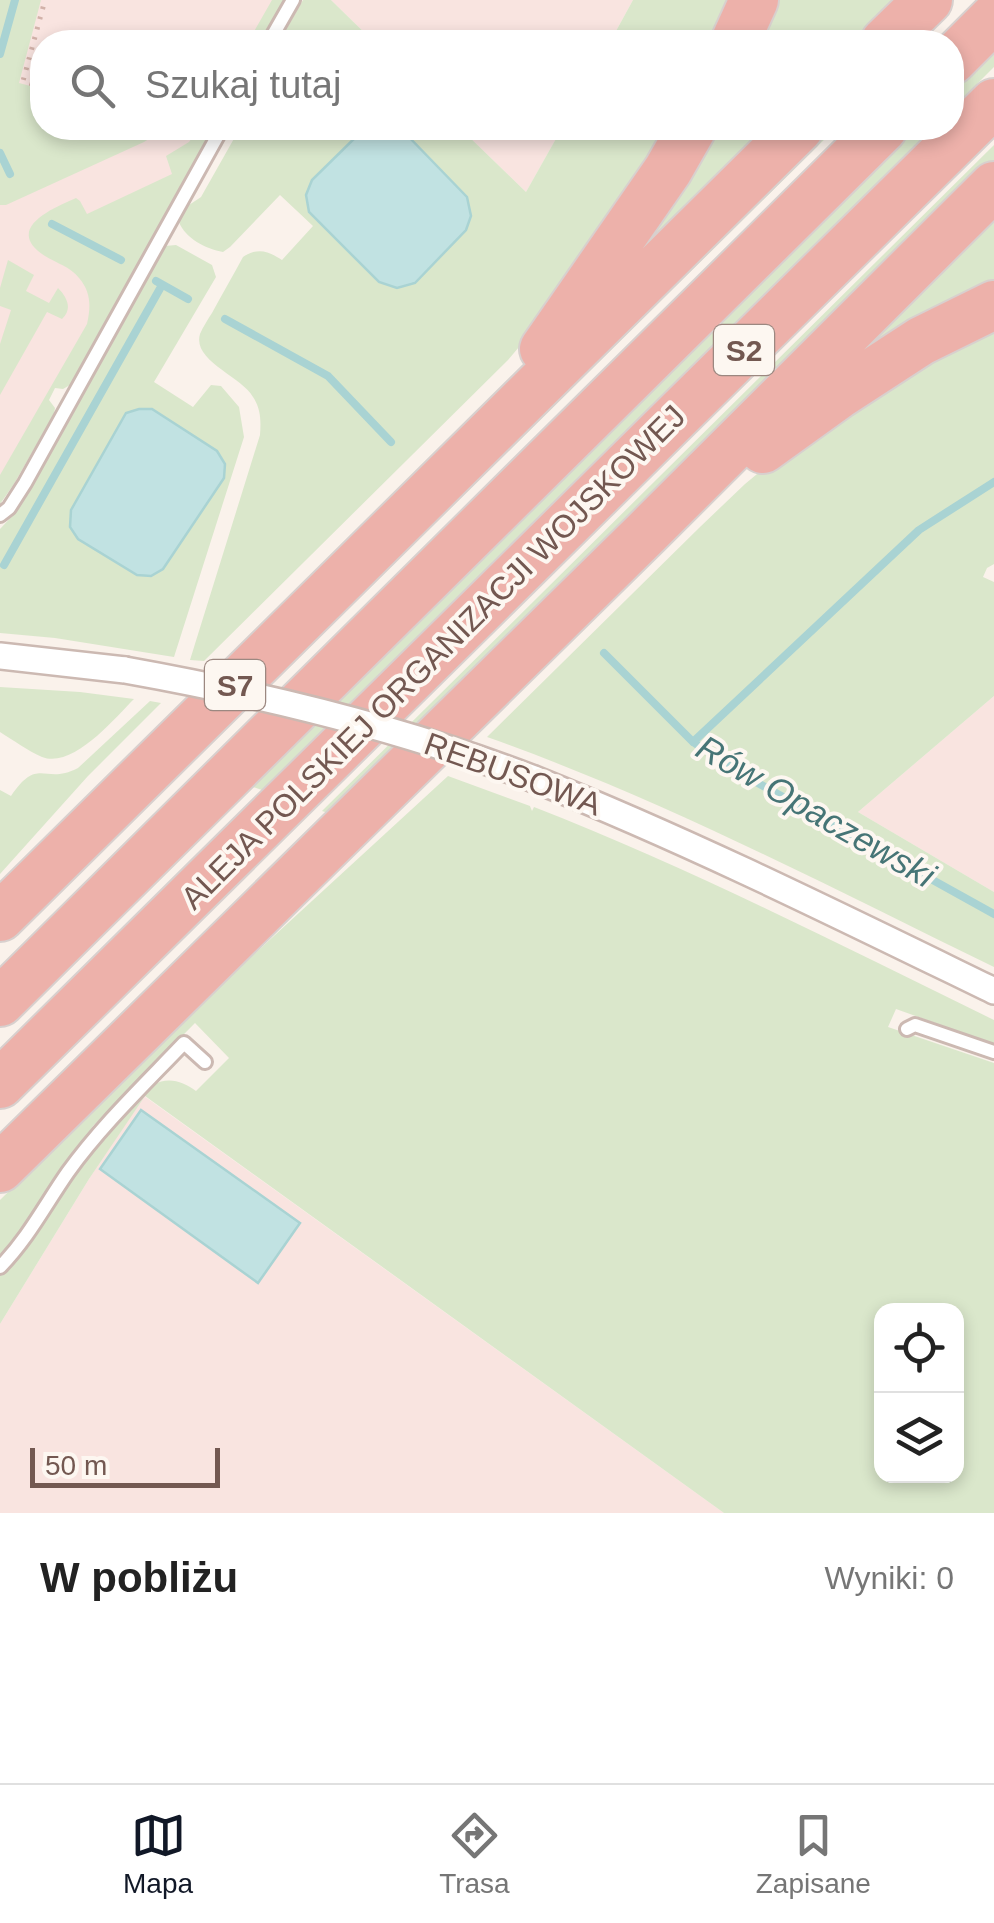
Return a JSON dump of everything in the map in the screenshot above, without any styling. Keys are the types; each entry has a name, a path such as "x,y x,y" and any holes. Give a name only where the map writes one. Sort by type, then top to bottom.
{"highway":[{"path":"741,30 754,0"},
{"path":"897,30 928,0"},
{"path":"964,48 994,18"},
{"name":"ALEJA POLSKIEJ ORGANIZACJI WOJSKOWEJ","path":"964,133 994,103"},
{"path":"469,453 606,262 685,140"},
{"name":"S7","path":"0,917 787,140"},
{"name":"ALEJA POLSKIEJ ORGANIZACJI WOJSKOWEJ","path":"0,1002 872,140"},
{"name":"ALEJA POLSKIEJ ORGANIZACJI WOJSKOWEJ","path":"0,1084 957,140"},
{"path":"0,1168 994,186"},
{"path":"646,533 838,395 922,341 994,304"}],"street":[{"name":"REBUSOWA","path":"0,656 125,670 245,693 450,748 662,833 994,991"}],"lane":[{"path":"276,30 293,0"},
{"path":"0,515 25,483 215,140"},
{"path":"907,1029 914,1025 994,1052"},
{"path":"0,1268 100,1131 184,1044 205,1062"}],"path":[{"path":"36,30 44,0"},
{"path":"30,55 23,82 30,84"}],"shaded area":[{"path":"0,0 273,0 256,30 30,30 30,140 193,140 0,479"},
{"path":"331,0 633,0 617,30 362,30"},
{"path":"472,140 555,140 526,192"},
{"path":"994,696 994,892 858,812"},
{"path":"144,1096 724,1513 0,1513 0,1324"}],"green space":[{"path":"0,0 41,0 19,83 30,86 30,140 147,140 0,205"},
{"path":"272,0 286,0 269,30 255,30"},
{"path":"303,0 331,0 362,30 286,30"},
{"path":"633,0 738,0 724,30 617,30"},
{"path":"767,0 894,0 863,30 753,30"},
{"path":"994,49 994,67 964,97 964,79"},
{"path":"207,140 70,385 55,388 49,400 54,414 0,504 0,475 87,324 89,311 83,283 72,271 33,246 30,228 45,214 76,198 87,214 172,174 166,156 189,142"},
{"path":"233,140 472,140 526,192 555,140 667,140 568,289 508,360 204,661 190,660 260,430 253,397 203,352 200,334 243,257 263,251 282,260 313,226 280,195 223,252 197,242 179,222 186,207 201,197"},
{"path":"699,140 753,140 622,269"},
{"path":"808,140 824,140 189,766 178,762"},
{"path":"903,140 921,140 262,790 250,786"},
{"path":"994,145 994,161 331,814 322,811"},
{"path":"994,217 994,288 836,374"},
{"path":"176,245 212,265 216,277 154,382 193,407 211,385 221,386 239,407 244,437 174,657 0,633 0,529 15,513 160,253 165,246"},
{"path":"8,260 34,275 26,291 49,303 58,288 68,307 62,319 47,312 0,395 0,344 11,310 0,306 0,288"},
{"path":"994,319 994,564 983,577 994,582 994,696 858,812 994,892 994,967 681,816 487,737 745,484 797,441"},
{"path":"0,687 134,699 92,740 67,756 54,759 37,755 0,732"},
{"path":"150,701 161,703 88,776 0,874 0,790 11,796 28,777 78,768"},
{"path":"448,776 651,856 994,1020 994,1044 896,1009 888,1027 994,1063 994,1513 724,1513 145,1096 0,1324 0,1276 109,1131 153,1085 176,1081 196,1091 229,1058 195,1023 93,1126 0,1256 0,1200 190,1013"}],"water":[{"path":"353,140 412,140 467,197 471,216 466,230 415,283 397,288 379,282 309,212 306,195 312,180"},
{"path":"152,409 217,451 225,464 224,478 163,569 151,576 137,575 78,539 70,527 71,510 126,413"},
{"path":"141,1110 300,1223 258,1283 100,1169"}],"waterway":[{"name":"Rów Opaczewski","path":"0,54 15,0"},
{"name":"Rów Opaczewski","path":"0,153 10,174"},
{"name":"Rów Opaczewski","path":"52,224 121,260"},
{"name":"Rów Opaczewski","path":"156,281 188,299"},
{"path":"4,565 162,285"},
{"name":"Rów Opaczewski","path":"225,319 328,376 391,442"},
{"path":"693,742 919,530 994,482"},
{"name":"Rów Opaczewski","path":"604,653 693,742 740,773 994,914"}]}
